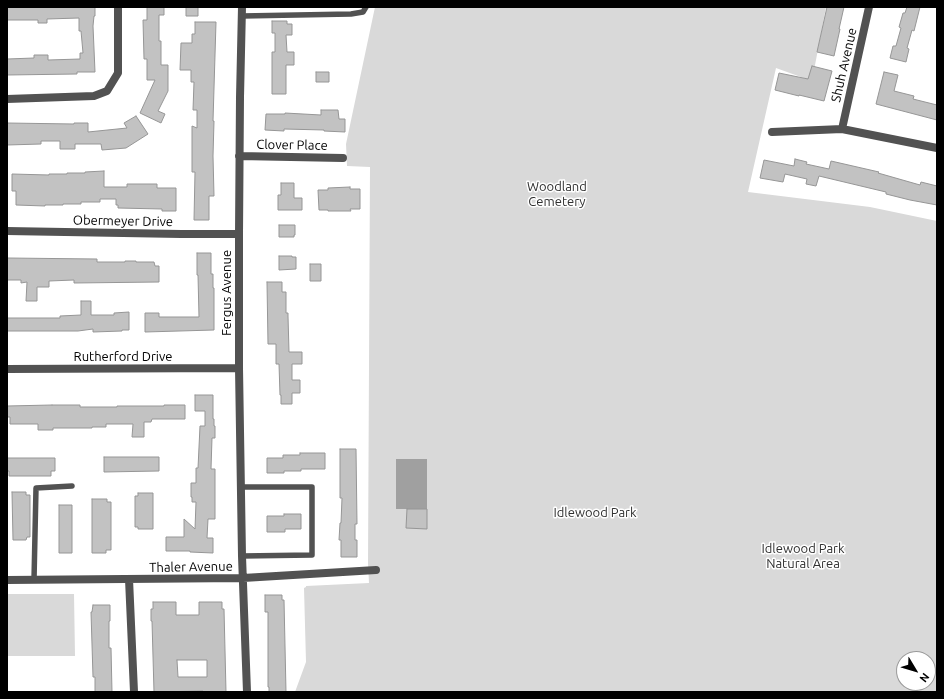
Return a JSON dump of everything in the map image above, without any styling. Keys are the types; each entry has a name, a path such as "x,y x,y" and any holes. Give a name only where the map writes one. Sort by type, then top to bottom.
{"street":[{"path":"7,99 94,96 107,91 118,73 118,7"},
{"name":"Fergus Avenue","path":"242,7 239,156 239,368 240,487 247,692"},
{"name":"Shuh Avenue","path":"842,129 869,7"},
{"path":"772,132 842,129 937,148"},
{"name":"Clover Place","path":"239,156 343,158"},
{"name":"Obermeyer Drive","path":"7,231 239,234"},
{"name":"Rutherford Drive","path":"7,369 239,368"},
{"name":"Thaler Avenue","path":"7,580 243,578 376,570"},
{"path":"130,580 134,692"}],"lane":[{"path":"242,16 351,14 362,12 366,7"},
{"path":"34,580 36,488 72,486"},
{"path":"240,487 312,487 312,555 242,556"}],"green space":[{"path":"375,7 826,7 812,81 776,68 748,192 870,207 937,221 937,692 295,692 306,662 304,588 306,586 369,583 370,167 347,166 346,144"},
{"path":"7,594 74,594 75,656 7,656"}],"shaded area":[{"path":"396,459 427,459 427,509 396,509"}],"building":[{"path":"7,7 95,7 93,26 95,72 77,72 77,74 7,75 7,59 34,58 34,55 48,55 48,60 80,59 80,53 83,53 81,31 79,31 79,18 47,19 47,23 38,23 38,20 7,20"},
{"path":"147,7 164,7 164,15 159,15 159,41 161,41 161,65 168,65 168,91 158,111 165,114 161,123 140,113 155,80 147,80 147,59 144,59 143,20 147,20"},
{"path":"186,7 198,7 198,16 186,16"},
{"path":"827,7 844,7 834,56 817,52"},
{"path":"907,7 920,7 914,31 912,30 907,48 909,49 906,62 890,58 893,46 896,46 903,13 905,13"},
{"path":"272,21 287,21 287,24 292,24 292,35 286,35 287,52 294,52 294,65 286,65 286,94 272,94 272,52 275,52 275,33 272,33"},
{"path":"195,22 216,22 213,121 214,196 209,196 209,220 194,220 195,172 192,172 192,126 197,128 197,110 193,110 194,82 191,82 191,70 180,70 181,43 192,43 192,34 195,34"},
{"path":"812,66 832,71 824,101 775,90 779,73 808,79"},
{"path":"316,72 329,72 329,82 316,82"},
{"path":"884,72 898,75 894,91 914,96 913,99 937,105 937,120 876,104"},
{"path":"321,110 338,110 339,119 345,119 345,132 284,129 284,131 265,130 266,114 285,113 321,115"},
{"path":"136,116 148,134 126,148 102,150 101,144 75,144 75,149 60,149 60,141 41,141 41,144 7,145 7,123 88,123 88,132 127,128 124,123"},
{"path":"795,159 807,162 806,164 829,169 831,161 879,172 878,173 920,185 921,182 937,186 937,205 910,200 886,194 886,192 819,176 816,186 806,184 807,179 785,174 783,182 760,178 764,160 794,166"},
{"path":"104,171 104,187 127,187 127,184 157,184 157,188 176,188 176,211 162,211 162,209 118,208 118,205 116,205 116,199 100,199 100,202 81,202 81,204 45,206 16,205 16,191 12,191 12,174 49,175"},
{"path":"281,183 294,183 294,198 302,198 302,210 278,210 278,195 281,195"},
{"path":"350,187 350,189 360,189 360,209 350,209 351,211 319,210 318,190"},
{"path":"279,225 295,225 294,237 279,237"},
{"path":"197,253 211,253 211,274 213,274 214,288 214,330 145,332 145,313 159,313 159,317 199,317"},
{"path":"279,256 296,257 296,269 279,270"},
{"path":"7,258 97,259 97,262 154,262 155,266 159,266 159,282 74,283 74,280 49,281 49,287 37,287 37,301 26,301 27,282 21,283 21,280 7,280"},
{"path":"310,264 321,264 321,281 310,281"},
{"path":"267,282 282,282 282,292 286,292 289,352 302,352 302,364 292,364 292,380 300,380 300,393 292,393 292,404 281,404 279,364 276,364 276,344 268,344"},
{"path":"81,301 91,301 91,315 114,315 114,313 129,312 129,330 93,332 93,329 78,331 7,331 7,318 60,318 60,316 81,315"},
{"path":"195,395 213,395 215,438 212,438 211,469 215,469 215,519 208,519 207,538 213,538 213,553 166,551 166,537 184,537 184,519 195,529 196,502 192,502 191,483 196,483 200,426 205,426 205,411 195,411"},
{"path":"52,405 117,407 185,405 185,419 152,419 151,422 144,422 144,437 132,437 133,424 106,424 106,427 53,428 53,430 38,430 38,424 10,424 10,417 7,417 7,406"},
{"path":"340,449 356,449 357,524 355,524 355,540 357,540 357,557 341,557 341,540 339,540 342,498 340,498"},
{"path":"300,453 325,453 325,469 301,469 301,471 284,471 284,473 267,473 267,458 283,458 283,455 300,455"},
{"path":"104,457 159,457 159,471 104,472"},
{"path":"7,458 55,458 55,471 51,471 51,476 9,476 9,471 7,471"},
{"path":"12,492 26,492 26,495 30,495 30,537 27,537 26,540 13,540"},
{"path":"138,493 153,493 153,529 138,529 138,527 135,527 135,496 138,496"},
{"path":"92,499 107,499 107,502 111,502 111,550 106,550 106,553 92,553"},
{"path":"59,505 72,505 72,553 59,553"},
{"path":"407,509 427,509 427,529 406,528"},
{"path":"284,514 301,514 301,529 285,529 285,532 267,532 267,516 284,516"},
{"path":"265,595 282,595 282,600 284,600 286,692 269,692 268,612 265,612"},
{"path":"153,602 176,602 176,615 199,615 199,602 222,602 222,609 224,609 226,692 154,692 151,621 151,609 153,609","holes":["177,660 207,660 207,677 178,677"]},
{"path":"93,605 110,605 109,648 111,648 112,692 95,692 95,677 93,677 91,612"}],"park label":[{"name":"Woodland Cemetery","path":"557,194"},
{"name":"Idlewood Park","path":"595,513"},
{"name":"Idlewood Park Natural Area","path":"803,556"}]}
